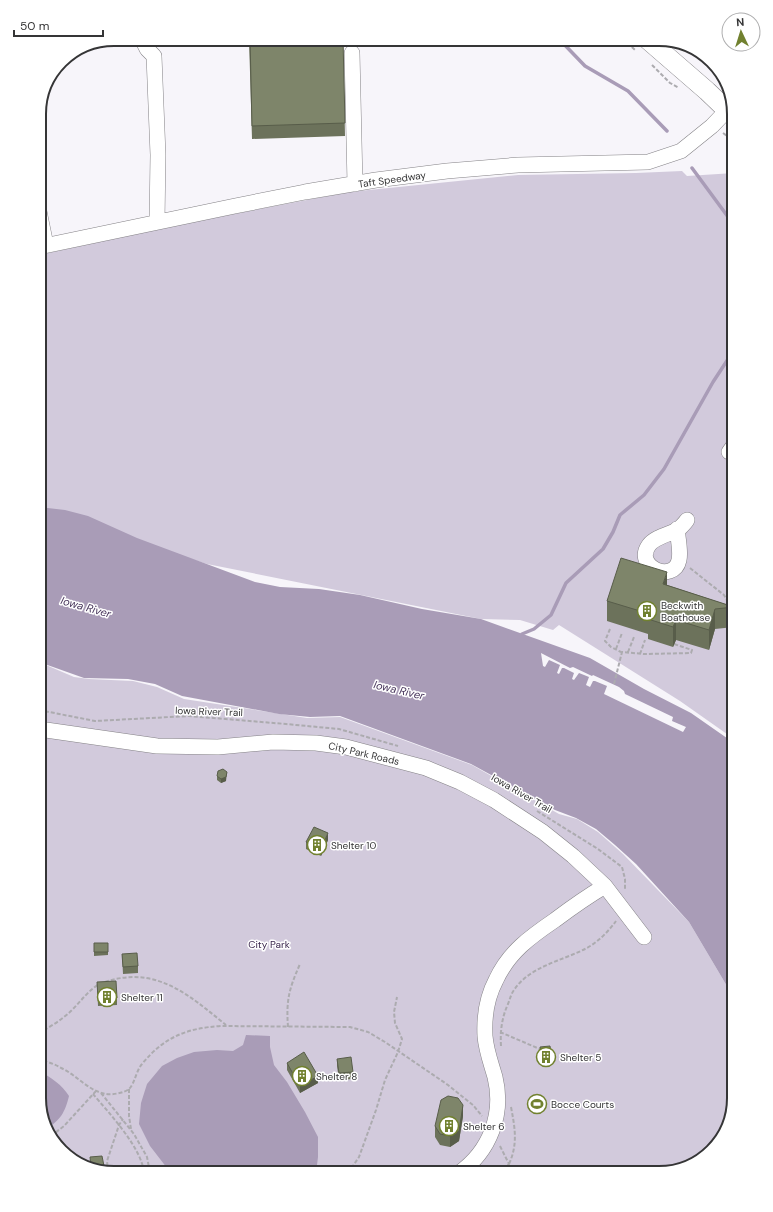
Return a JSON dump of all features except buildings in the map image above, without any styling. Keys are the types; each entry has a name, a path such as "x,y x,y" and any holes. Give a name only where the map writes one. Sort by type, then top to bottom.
{"main road":[{"path":"643,46 707,91 726,107"}],"street":[{"path":"146,46 154,56 158,155 157,222"},
{"path":"352,53 354,184"},
{"name":"Taft Speedway","path":"46,245 297,193 447,171 518,165 648,162 681,151 727,114"},
{"name":"City Park Roads","path":"46,731 157,746 218,747 273,742 316,743 346,747 419,766 460,782 494,800 527,821 573,856 606,886 644,936"},
{"path":"467,1166 482,1150 492,1131 498,1109 498,1094 495,1077 488,1056 485,1037 485,1017 495,980 513,953 525,941 585,898 606,886"}],"path":[{"path":"649,63 670,83 681,89"},
{"path":"712,126 727,136"},
{"path":"688,566 724,595 727,600"},
{"path":"610,629 605,641 622,652 640,654 691,653 692,650 674,644"},
{"path":"616,649 622,633"},
{"path":"628,653 634,637"},
{"path":"640,654 645,640"},
{"path":"614,684 622,652"},
{"name":"Iowa River Trail","path":"46,711 95,721 189,716 331,728 373,738 401,747"},
{"name":"Iowa River Trail","path":"501,1048 503,1015 514,990 528,976 544,967 585,949 602,937 615,922 623,908 625,879 622,867 598,849 537,810"},
{"path":"288,1027 287,1009 290,987 300,964"},
{"path":"46,1029 71,1010 90,990 99,984 111,980 131,978 146,978 162,981 176,988 227,1026"},
{"path":"353,1166 359,1157 385,1080 398,1052 402,1039 395,1023 394,1012 397,997"},
{"path":"132,1130 129,1116 129,1088 141,1065 167,1041 181,1033 202,1027 227,1026 350,1027 368,1032 448,1085 473,1105 492,1131 509,1164"},
{"path":"485,1026 543,1051"},
{"path":"46,1062 62,1068 96,1091 108,1094 120,1093 129,1088"},
{"path":"55,1133 64,1126 96,1091"},
{"path":"101,1092 132,1130 147,1157 149,1166"},
{"path":"93,1094 124,1130 142,1161 143,1166"},
{"path":"509,1164 516,1144 516,1130 511,1104"},
{"path":"107,1166 107,1161 119,1125 123,1119"}],"green space":[{"path":"682,171 687,176 727,173 727,734 680,701 559,625 553,630 520,620 481,619 207,564 46,512 46,253 181,224 349,192 518,175"},
{"name":"City Park","path":"46,665 74,677 133,681 157,687 184,699 307,718 340,717 472,765 559,814 577,819 598,832 623,854 689,922 727,986 727,1098 725,1116 713,1139 697,1155 677,1164 659,1166 110,1166 101,1165 84,1159 76,1155 57,1136 48,1116 46,1098"}],"water":[{"name":"Iowa River","path":"46,508 65,510 88,516 137,538 255,582 280,587 319,589 360,595 422,609 481,619 590,658 644,689 691,713 727,738 727,986 689,922 636,864 615,845 596,829 576,818 555,810 471,764 340,716 310,717 279,714 182,696 155,684 128,679 84,678 46,664"},
{"path":"246,1035 270,1036 270,1047 274,1065 287,1082 318,1137 317,1166 165,1166 150,1146 139,1124 141,1103 147,1084 162,1066 177,1058 194,1052 217,1050 233,1051 243,1045"},
{"path":"46,1075 63,1088 69,1096 62,1115 52,1125 48,1116"}],"pier":[{"path":"541,653 570,668 573,667 619,687 625,694 673,717 672,721 686,727 683,732 604,694 607,686 595,681 593,681 590,687 586,685 589,677 579,673 574,680 572,679 574,673 564,668 562,668 559,674 557,673 560,665 549,660 545,667 543,666"}],"waterway":[{"path":"566,46 585,66 628,91 667,131"},
{"path":"692,168 727,216"},
{"path":"522,634 534,629 551,615 566,583 603,549 613,532 620,515 644,495 664,469 713,382 727,361"}],"place":[{"name":"Beckwith Boathouse","path":"647,611"},
{"name":"Shelter 10","path":"317,845"},
{"name":"Shelter 11","path":"107,997"},
{"name":"Shelter 5","path":"546,1057"},
{"name":"Shelter 8","path":"302,1076"},
{"name":"Bocce Courts","path":"537,1104"},
{"name":"Shelter 6","path":"449,1126"}]}
